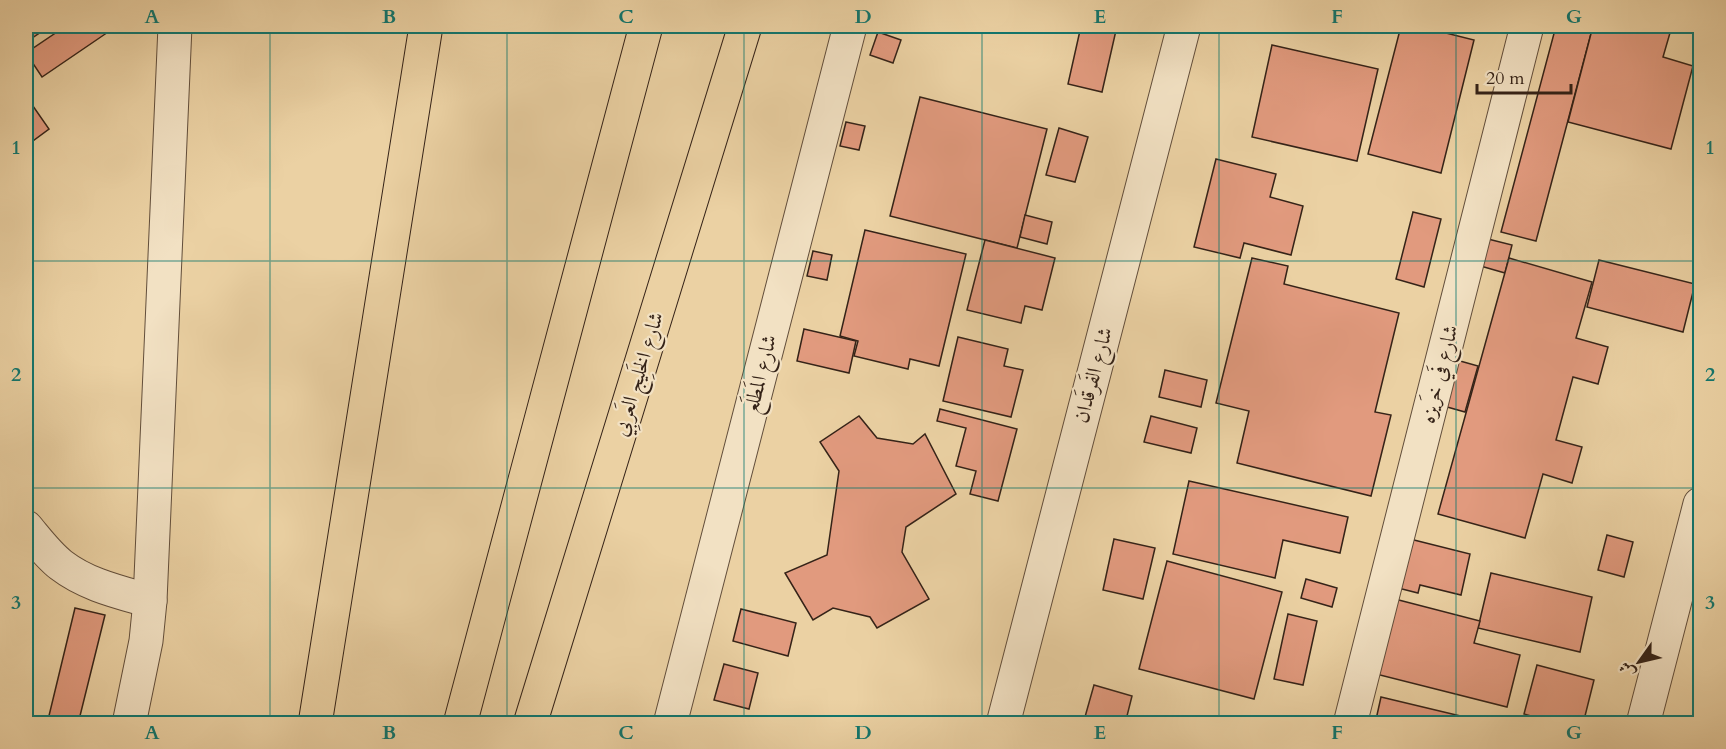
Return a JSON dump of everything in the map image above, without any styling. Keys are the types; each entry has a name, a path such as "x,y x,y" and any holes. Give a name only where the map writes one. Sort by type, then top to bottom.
{"highway":[{"path":"315,723 426,26"},
{"path":"460,723 646,26"},
{"name":"شارع الخَلِيج العَربِي","path":"530,723 745,26"}],"street":[{"path":"129,723 146,640 150,601 176,26"},
{"name":"شارع المَطلَع","path":"670,723 850,26"},
{"name":"شارع الفَرقَدان","path":"1003,723 1184,26"},
{"name":"شارع فَي خرَيزه","path":"1350,723 1527,26"},
{"path":"1643,723 1701,504"},
{"path":"26,527 48,553 72,573 100,586 150,601"}],"building":[{"path":"26,26 50,26 26,42"},
{"path":"66,26 112,26 114,28 42,77 26,53"},
{"path":"1081,26 1117,26 1102,92 1068,84"},
{"path":"1401,26 1418,26 1474,40 1441,173 1368,154"},
{"path":"1556,26 1593,26 1536,241 1501,232"},
{"path":"1593,26 1672,26 1663,57 1693,66 1671,149 1568,122"},
{"path":"878,32 901,40 893,63 870,55"},
{"path":"1272,45 1378,69 1357,161 1252,137"},
{"path":"26,96 49,129 26,146"},
{"path":"920,97 1047,129 1017,248 890,216"},
{"path":"846,122 865,126 859,150 840,146"},
{"path":"1059,128 1088,137 1075,182 1046,175"},
{"path":"1216,159 1276,174 1270,197 1303,206 1291,255 1244,243 1240,258 1194,247"},
{"path":"1413,212 1441,219 1424,287 1396,279"},
{"path":"1025,215 1052,222 1047,244 1020,237"},
{"path":"865,230 966,254 939,366 910,359 908,369 854,356 858,341 840,336"},
{"path":"1484,238 1512,245 1505,273 1477,265"},
{"path":"985,240 1055,258 1042,310 1025,306 1021,323 967,310"},
{"path":"813,251 832,255 827,280 807,276"},
{"path":"1252,258 1288,266 1284,284 1399,313 1375,412 1391,415 1371,496 1237,463 1249,411 1216,403"},
{"path":"1509,258 1592,282 1576,338 1608,347 1598,384 1573,377 1556,440 1582,447 1572,483 1543,474 1525,538 1438,514"},
{"path":"1599,260 1695,284 1683,332 1587,307"},
{"path":"804,329 856,341 849,373 797,361"},
{"path":"958,337 1008,349 1004,366 1023,370 1011,417 943,401"},
{"path":"1453,359 1478,366 1465,412 1440,405"},
{"path":"1165,370 1207,380 1201,407 1159,397"},
{"path":"940,409 1017,429 998,501 970,494 976,471 956,466 966,428 937,421"},
{"path":"859,416 877,438 913,444 925,434 956,494 906,527 902,552 929,599 877,628 870,617 833,608 813,620 785,573 827,555 839,471 820,442"},
{"path":"1151,416 1197,428 1191,453 1144,442"},
{"path":"1189,481 1348,517 1340,553 1283,540 1275,578 1173,554"},
{"path":"1607,535 1633,542 1624,577 1598,570"},
{"path":"1114,539 1155,548 1143,599 1103,590"},
{"path":"1410,539 1470,554 1461,595 1420,585 1418,593 1398,588"},
{"path":"1167,561 1282,592 1254,699 1139,669"},
{"path":"1491,573 1592,597 1580,652 1478,628"},
{"path":"1306,579 1337,588 1332,607 1301,598"},
{"path":"1391,598 1480,621 1474,643 1520,655 1507,707 1372,673"},
{"path":"75,608 105,615 78,724 47,724"},
{"path":"741,609 796,623 788,656 733,641"},
{"path":"1288,614 1317,621 1303,685 1274,679"},
{"path":"724,664 758,673 749,709 714,700"},
{"path":"1537,665 1594,680 1583,724 1558,724 1524,714"},
{"path":"1094,685 1132,696 1125,724 1083,724"},
{"path":"1381,697 1494,724 1375,724"},
{"path":"1678,717 1700,722 1700,724 1677,724"}]}
